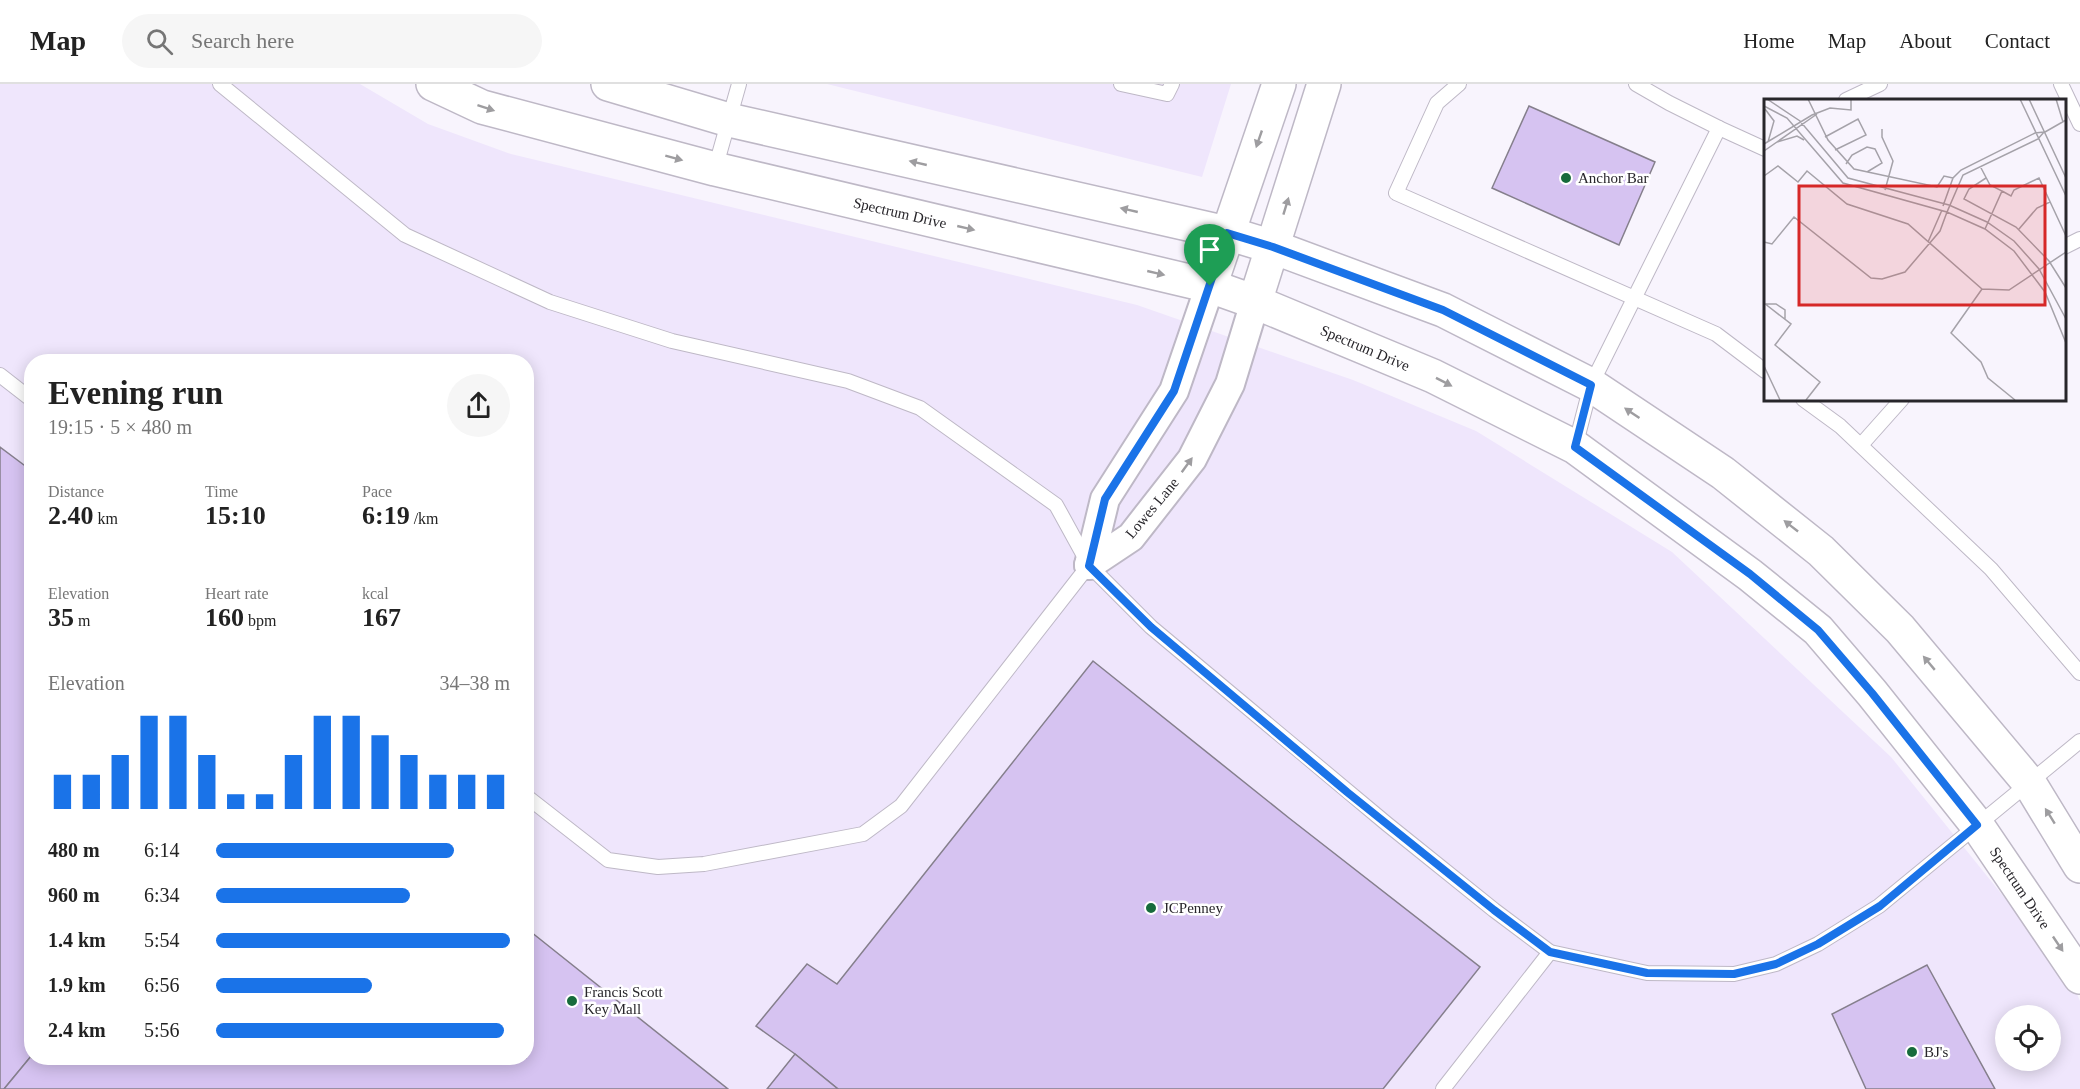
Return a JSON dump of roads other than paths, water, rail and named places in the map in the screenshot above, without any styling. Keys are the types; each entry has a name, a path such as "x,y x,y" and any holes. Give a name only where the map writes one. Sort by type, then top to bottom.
{"street":[{"name":"Spectrum Drive","path":"433,84 482,107 715,169 1210,286 1255,302 1433,376 1575,447 1750,574 1818,630 1872,693 1977,825 2080,977"},
{"path":"608,84 729,120 1227,233 1273,247 1443,310 1591,385 1723,473 1821,551 1900,629 2030,784 2080,866"},
{"path":"1089,566 1105,499 1174,391 1279,84"},
{"name":"Lowes Lane","path":"1089,566 1131,537 1192,459 1230,384 1324,84"}],"lane":[{"path":"220,84 405,235 550,302 672,341 848,381 920,408 1056,505 1089,566 1151,627 1317,767 1494,910 1550,952 1647,973 1734,974 1776,964 1818,944 1880,906 2080,741"},
{"path":"715,169 739,84"},
{"path":"1121,84 1167,94 1172,84"},
{"path":"1459,84 1437,104 1396,193 1716,334 1764,369"},
{"path":"1636,84 1669,104 1764,149"},
{"path":"1848,99 1881,84"},
{"path":"2061,84 2080,124"},
{"path":"1575,447 1591,385 1719,128"},
{"path":"2065,246 2080,239"},
{"path":"0,375 24,394"},
{"path":"1804,400 1840,426 1991,569 2080,673"},
{"path":"1861,446 1901,400"},
{"path":"534,802 608,860 658,867 704,864 863,834 901,806 1089,566"},
{"path":"1443,1089 1550,952"}],"place":[{"name":"Anchor Bar","path":"1566,178"},
{"name":"JCPenney","path":"1151,908"},
{"name":"Francis Scott Key Mall","path":"572,1001"},
{"name":"BJ's","path":"1912,1052"}]}
